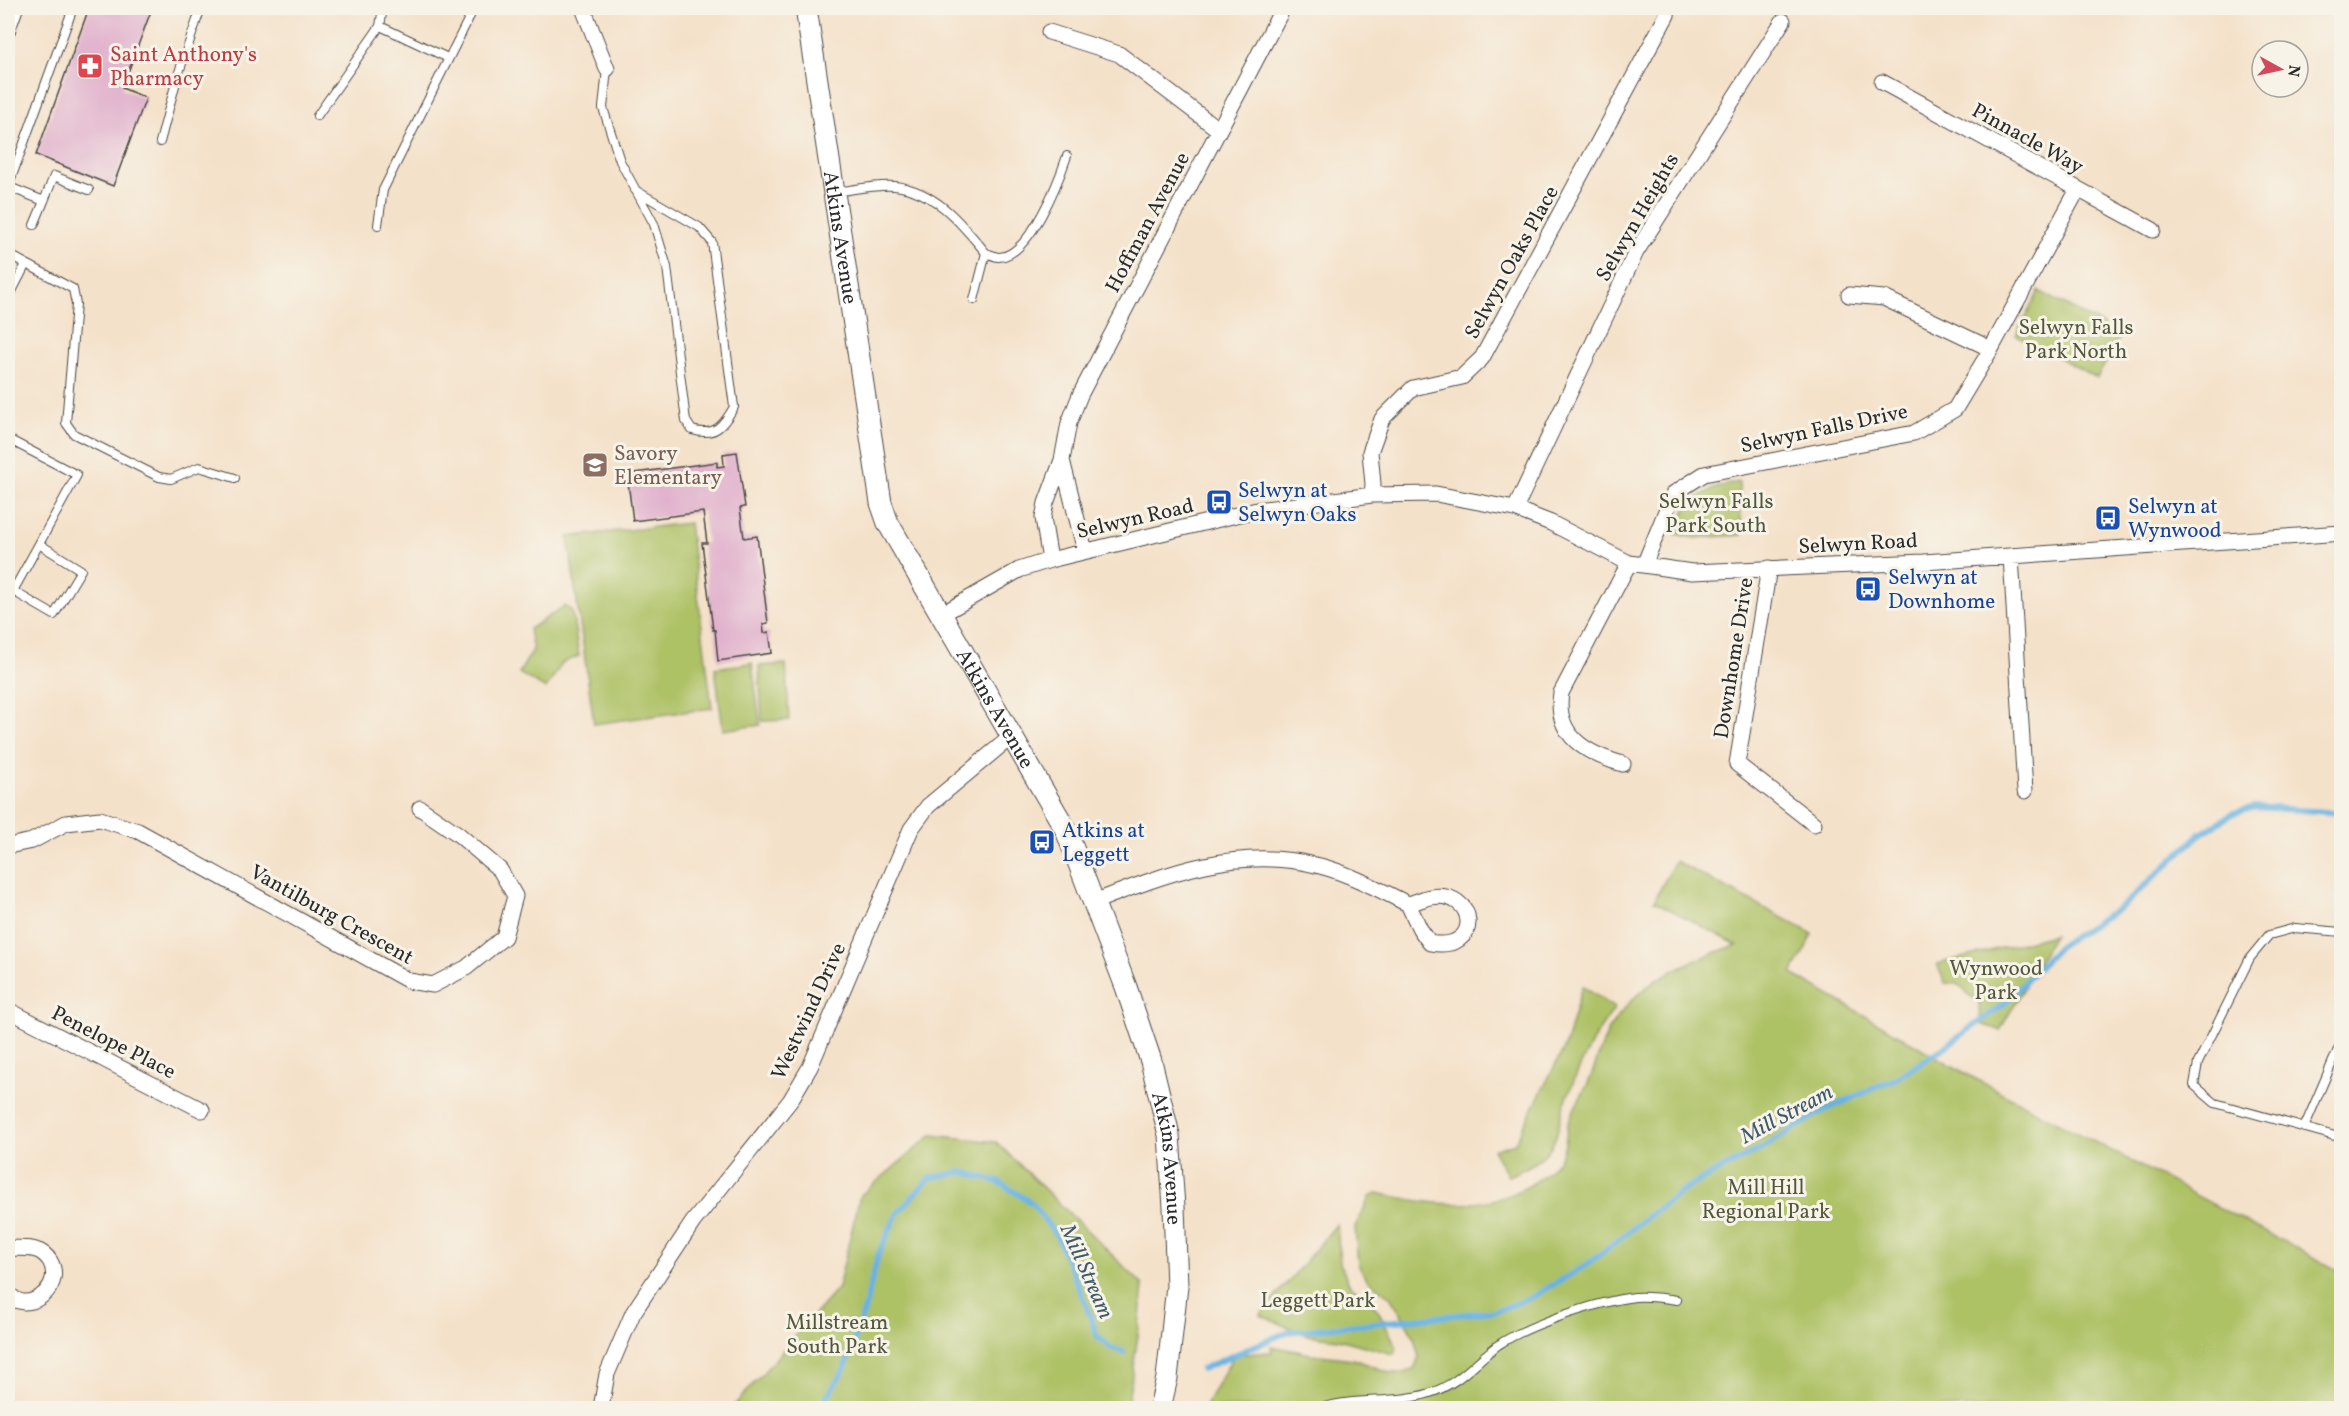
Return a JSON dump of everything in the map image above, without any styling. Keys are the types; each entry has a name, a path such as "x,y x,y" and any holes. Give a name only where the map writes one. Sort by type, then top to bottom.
{"street":[{"path":"583,8 607,69"},
{"name":"Atkins Avenue","path":"806,8 881,503 888,523 1065,830 1126,987 1151,1061 1168,1136 1177,1286 1167,1378 1160,1408"},
{"name":"Hoffman Avenue","path":"1050,560 1043,518 1046,502 1062,460 1069,423 1080,395 1282,8"},
{"name":"Selwyn Oaks Place","path":"1372,495 1370,452 1382,419 1413,388 1462,377 1482,358 1602,139 1667,15 1668,8"},
{"name":"Selwyn Heights","path":"1515,509 1636,252 1783,21"},
{"path":"1048,32 1119,54 1219,130"},
{"name":"Pinnacle Way","path":"1882,82 2153,230"},
{"name":"Selwyn Falls Drive","path":"1623,764 1604,759 1585,749 1571,736 1562,722 1559,708 1561,693 1636,564 1673,494 1704,474 1914,433 1954,409 1991,349 2078,189"},
{"path":"1849,295 1884,297 1991,349"},
{"name":"Hoffman Avenue","path":"1062,460 1085,551"},
{"name":"Selwyn Road","path":"942,614 1019,570 1050,560 1257,510 1372,495 1436,494 1515,509 1551,523 1636,564 1692,572 2011,556 2342,533"},
{"path":"2011,556 2025,791"},
{"name":"Downhome Drive","path":"1769,568 1737,765 1814,824"},
{"name":"Westwind Drive","path":"602,1408 607,1374 633,1313 693,1222 790,1101 810,1067 911,829 928,807 1012,736"},
{"name":"Vantilburg Crescent","path":"8,846 32,841 66,823 100,819 138,831 409,981 433,985 466,968 504,936 515,896 500,870 458,834 420,808"},
{"path":"1094,902 1187,868 1234,860 1278,860 1321,866 1408,904"},
{"name":"Penelope Place","path":"8,1010 202,1110"},
{"path":"8,1248 36,1250 45,1255 51,1263 54,1274 47,1293 38,1299 28,1302 18,1300 8,1292"}],"lane":[{"path":"8,39 19,8"},
{"path":"44,201 8,187 73,8"},
{"path":"160,142 177,78 201,8"},
{"path":"317,116 380,26 383,8"},
{"path":"378,225 383,190 474,8"},
{"path":"380,26 448,58"},
{"path":"607,69 603,108 620,161 635,190 654,224 667,267 686,421 692,430 704,434 716,430 726,421 734,407 712,242 699,227 635,190"},
{"path":"833,192 893,186 918,191 938,203 959,222 986,253 1000,257 1011,253 1025,240 1056,190 1067,156"},
{"path":"34,225 54,176 89,190"},
{"path":"974,300 986,253"},
{"path":"8,254 73,289 76,304 66,423 74,434 159,477 171,479 199,467 235,478"},
{"path":"8,299 26,264"},
{"path":"8,439 77,475 13,591 54,615 81,570 39,544"},
{"path":"2342,932 2295,928 2269,935 2250,958 2198,1063 2194,1085 2215,1103 2342,1138"},
{"path":"2304,1128 2342,1040"},
{"path":"1322,1408 1425,1395 1469,1372 1497,1346 1526,1329 1565,1315 1634,1297 1677,1300"}],"green space":[{"name":"Selwyn Falls Park North","path":"2039,291 2121,335 2097,378 2016,335"},
{"name":"Selwyn Falls Park South","path":"1739,482 1742,535 1694,538 1676,534 1684,512 1698,497 1717,488"},
{"path":"689,523 712,708 594,724 568,537"},
{"path":"565,606 572,611 579,656 562,663 546,689 519,673 533,650 529,629"},
{"path":"752,663 760,725 723,730 715,668"},
{"path":"786,664 789,720 762,721 759,666"},
{"name":"Mill Hill Regional Park","path":"1675,861 1813,934 1792,974 1972,1077 2341,1272 2341,1408 1204,1408 1234,1355 1272,1352 1271,1346 1353,1359 1391,1373 1404,1373 1415,1368 1419,1357 1414,1337 1390,1297 1367,1279 1358,1264 1355,1227 1370,1197 1377,1193 1438,1203 1479,1202 1518,1191 1536,1181 1553,1167 1563,1152 1570,1119 1590,1079 1607,1034 1622,1011 1649,985 1665,975 1700,958 1737,945 1654,901"},
{"name":"Wynwood Park","path":"2054,935 2000,1030 1980,1024 1979,1003 1957,984 1945,983 1937,964"},
{"path":"1582,986 1615,1008 1599,1030 1580,1067 1564,1105 1551,1147 1534,1163 1508,1176 1493,1150 1515,1143 1566,1044"},
{"name":"Millstream South Park","path":"932,1135 996,1142 1143,1285 1127,1408 732,1408 838,1288 860,1196"},
{"name":"Leggett Park","path":"1337,1224 1340,1263 1349,1284 1378,1310 1397,1348 1393,1354 1339,1339 1307,1335 1260,1315"}],"building":[{"path":"89,8 142,8 151,11 122,88 146,98 113,186 36,155"},
{"path":"737,452 745,507 740,508 744,538 757,536 768,623 763,624 764,633 769,632 772,653 718,661 702,543 707,543 703,512 633,521 627,474 717,462 717,467 724,466 723,454"}],"waterway":[{"name":"Mill Stream","path":"1202,1369 1287,1332 1496,1311 1531,1298 1588,1264 1690,1186 1770,1144 1821,1112 1897,1078 1942,1049 2004,1004 2059,946 2124,905 2199,835 2234,813 2255,807 2342,813"},
{"name":"Mill Stream","path":"820,1408 845,1368 865,1308 878,1255 897,1214 930,1178 963,1172 999,1182 1032,1203 1058,1238 1097,1336 1111,1348 1124,1352"}],"place":[{"name":"Saint Anthony's Pharmacy","path":"90,66"},
{"name":"Savory Elementary","path":"595,465"},
{"name":"Selwyn at Selwyn Oaks","path":"1219,502"},
{"name":"Selwyn at Wynwood","path":"2108,518"},
{"name":"Selwyn at Downhome","path":"1868,589"},
{"name":"Atkins at Leggett","path":"1042,842"}]}
